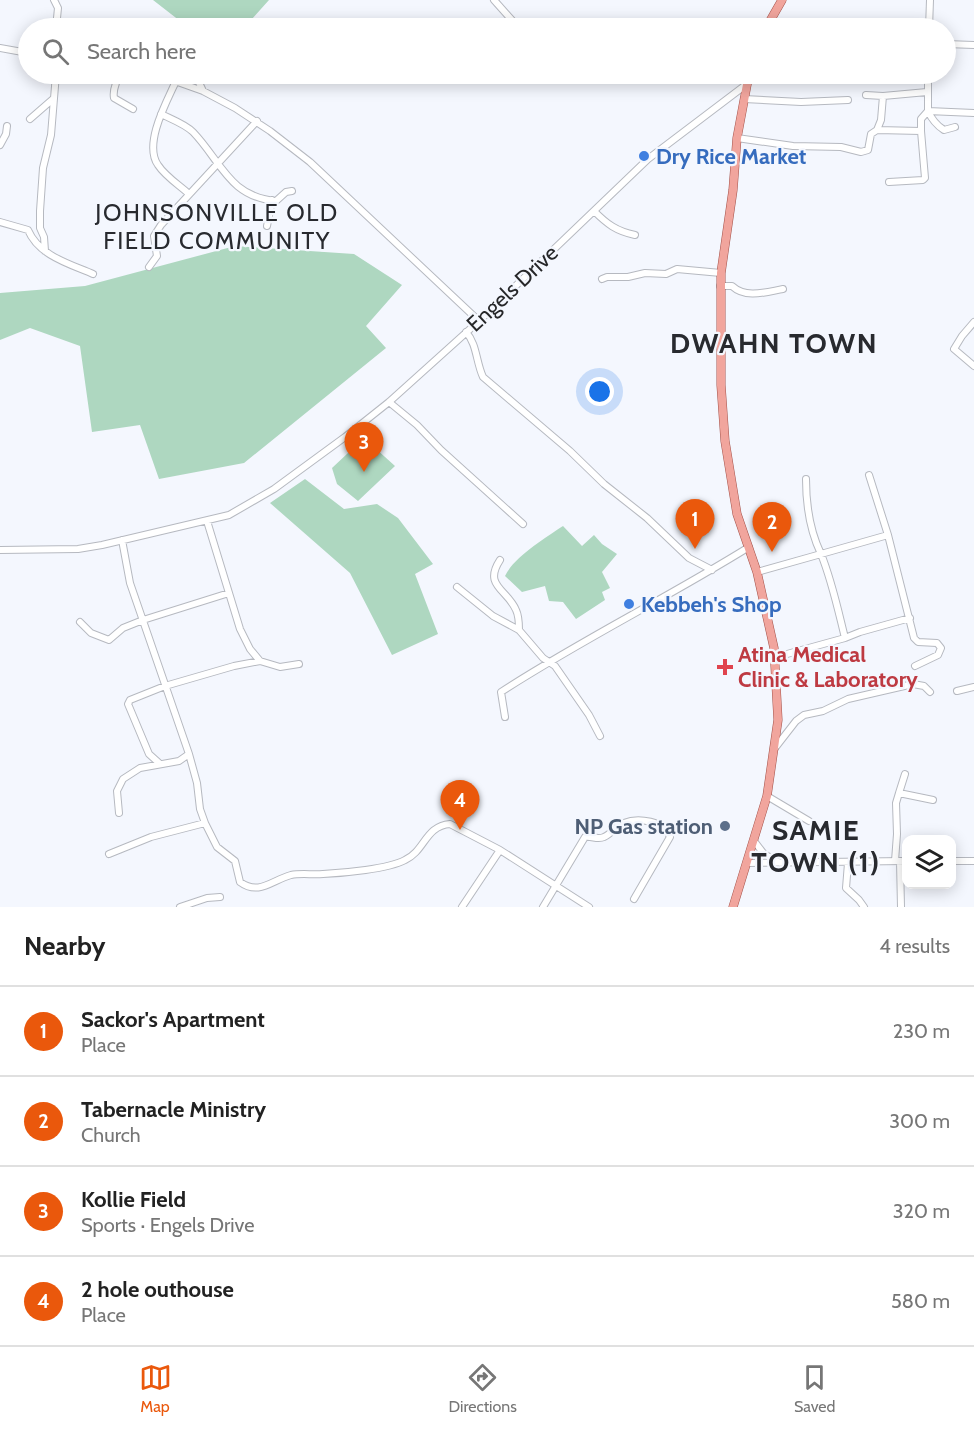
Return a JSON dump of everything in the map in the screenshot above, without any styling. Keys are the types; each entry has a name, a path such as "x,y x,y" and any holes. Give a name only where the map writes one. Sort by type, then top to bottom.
{"main road":[{"path":"772,18 782,0"},
{"path":"733,907 767,796 778,720 774,648 757,572 737,514 725,441 721,385 721,273 733,190 737,138 747,84"}],"street":[{"path":"54,0 58,8 57,18"},
{"path":"494,0 510,18"},
{"path":"929,18 930,0"},
{"path":"956,44 974,45"},
{"path":"0,48 18,51"},
{"path":"45,251 44,237 40,228 40,211 43,168 51,135 55,84"},
{"path":"117,84 113,93 114,98 134,109"},
{"path":"175,84 161,114 154,138 154,156 157,165 189,194"},
{"path":"184,84 202,91 256,122 310,162 479,321"},
{"path":"199,84 202,91"},
{"name":"Engels Drive","path":"207,521 229,515 274,489 389,402 479,321 648,159 747,84"},
{"path":"927,84 928,111 932,119 944,130 955,127"},
{"path":"866,95 883,96 927,92"},
{"path":"737,138 793,146 841,147 861,152 868,150 872,134 877,130 881,120 883,96"},
{"path":"30,119 53,99"},
{"path":"744,99 801,102 848,100"},
{"path":"928,111 974,114"},
{"path":"889,182 925,178 921,119 928,111"},
{"path":"161,114 192,131 229,179 244,191 272,201 292,191"},
{"path":"149,267 157,256 154,236 161,225 256,122"},
{"path":"0,145 6,134 7,126"},
{"path":"877,130 921,130"},
{"path":"267,226 272,201"},
{"path":"594,211 609,226 619,232 635,235"},
{"path":"0,222 28,230 32,240 45,251 93,274"},
{"path":"602,279 645,273 666,274 677,269 721,273"},
{"path":"720,286 732,286 745,294 762,294 783,289"},
{"path":"974,322 954,349 974,366"},
{"path":"466,332 472,338 483,377 570,451 604,484 647,518 689,558 712,570"},
{"path":"389,402 417,425 441,450 523,524"},
{"path":"869,475 888,535 914,638 918,642 937,643 941,648 938,655 915,666"},
{"path":"806,479 806,499 813,534 831,579 845,638"},
{"path":"0,550 78,549 207,521 240,629 250,649 260,661"},
{"path":"757,572 888,535"},
{"path":"122,540 130,583 189,754 197,783 200,809 217,847 235,861 240,882 248,888 259,887 292,875 323,874 385,866 405,861 414,855 431,832 441,825 454,825 500,850 589,907"},
{"path":"505,717 501,692 548,662 749,547"},
{"path":"500,560 492,576 516,610 519,630"},
{"path":"458,587 493,616 519,630 548,662 555,666 600,736"},
{"path":"80,622 91,633 109,640 123,628 142,620 229,593"},
{"path":"775,662 787,654 910,618"},
{"path":"159,763 149,754 128,704 130,700 165,686 234,666 260,661 280,667 299,664"},
{"path":"775,748 796,721 804,715 823,711 848,699 913,684 924,686 930,692"},
{"path":"957,691 974,687"},
{"path":"119,813 117,790 123,779 140,768 179,761 189,754"},
{"path":"901,907 896,803 905,774"},
{"path":"899,793 933,800"},
{"path":"767,796 809,821"},
{"path":"543,907 585,837 605,837 623,823 641,819 668,831 670,837 634,899"},
{"path":"108,854 151,837 205,823"},
{"path":"754,841 764,854 780,863"},
{"path":"462,907 500,850"},
{"path":"747,863 900,861"},
{"path":"956,861 974,861"},
{"path":"848,863 846,888 864,907"},
{"path":"180,907 207,898 220,897"}],"green space":[{"path":"153,0 269,0 253,18 176,18"},
{"path":"235,246 354,254 402,285 366,326 386,348 244,463 159,479 140,425 92,432 80,346 30,328 0,340 0,293 85,286"},
{"path":"364,438 395,466 358,501 337,484 332,468"},
{"path":"305,479 344,509 377,504 398,518 433,564 415,574 438,634 392,655 350,573 270,503"},
{"path":"563,526 582,546 594,535 602,544 617,554 602,572 610,588 602,592 605,600 576,619 563,602 549,601 545,586 522,592 505,576 523,555"}],"place":[{"name":"Dry Rice Market","path":"644,156"},
{"name":"Kollie Field","path":"364,472"},
{"name":"Sackor's Apartment","path":"695,549"},
{"name":"Tabernacle Ministry","path":"772,552"},
{"name":"Kebbeh's Shop","path":"629,604"},
{"name":"Atina Medical Clinic & Laboratory","path":"725,667"},
{"name":"NP Gas station","path":"725,826"},
{"name":"2 hole outhouse","path":"460,830"}],"district":[{"name":"JOHNSONVILLE OLD FIELD COMMUNITY","path":"217,227"},
{"name":"DWAHN TOWN","path":"774,343"},
{"name":"SAMIE TOWN (1)","path":"816,846"}]}
